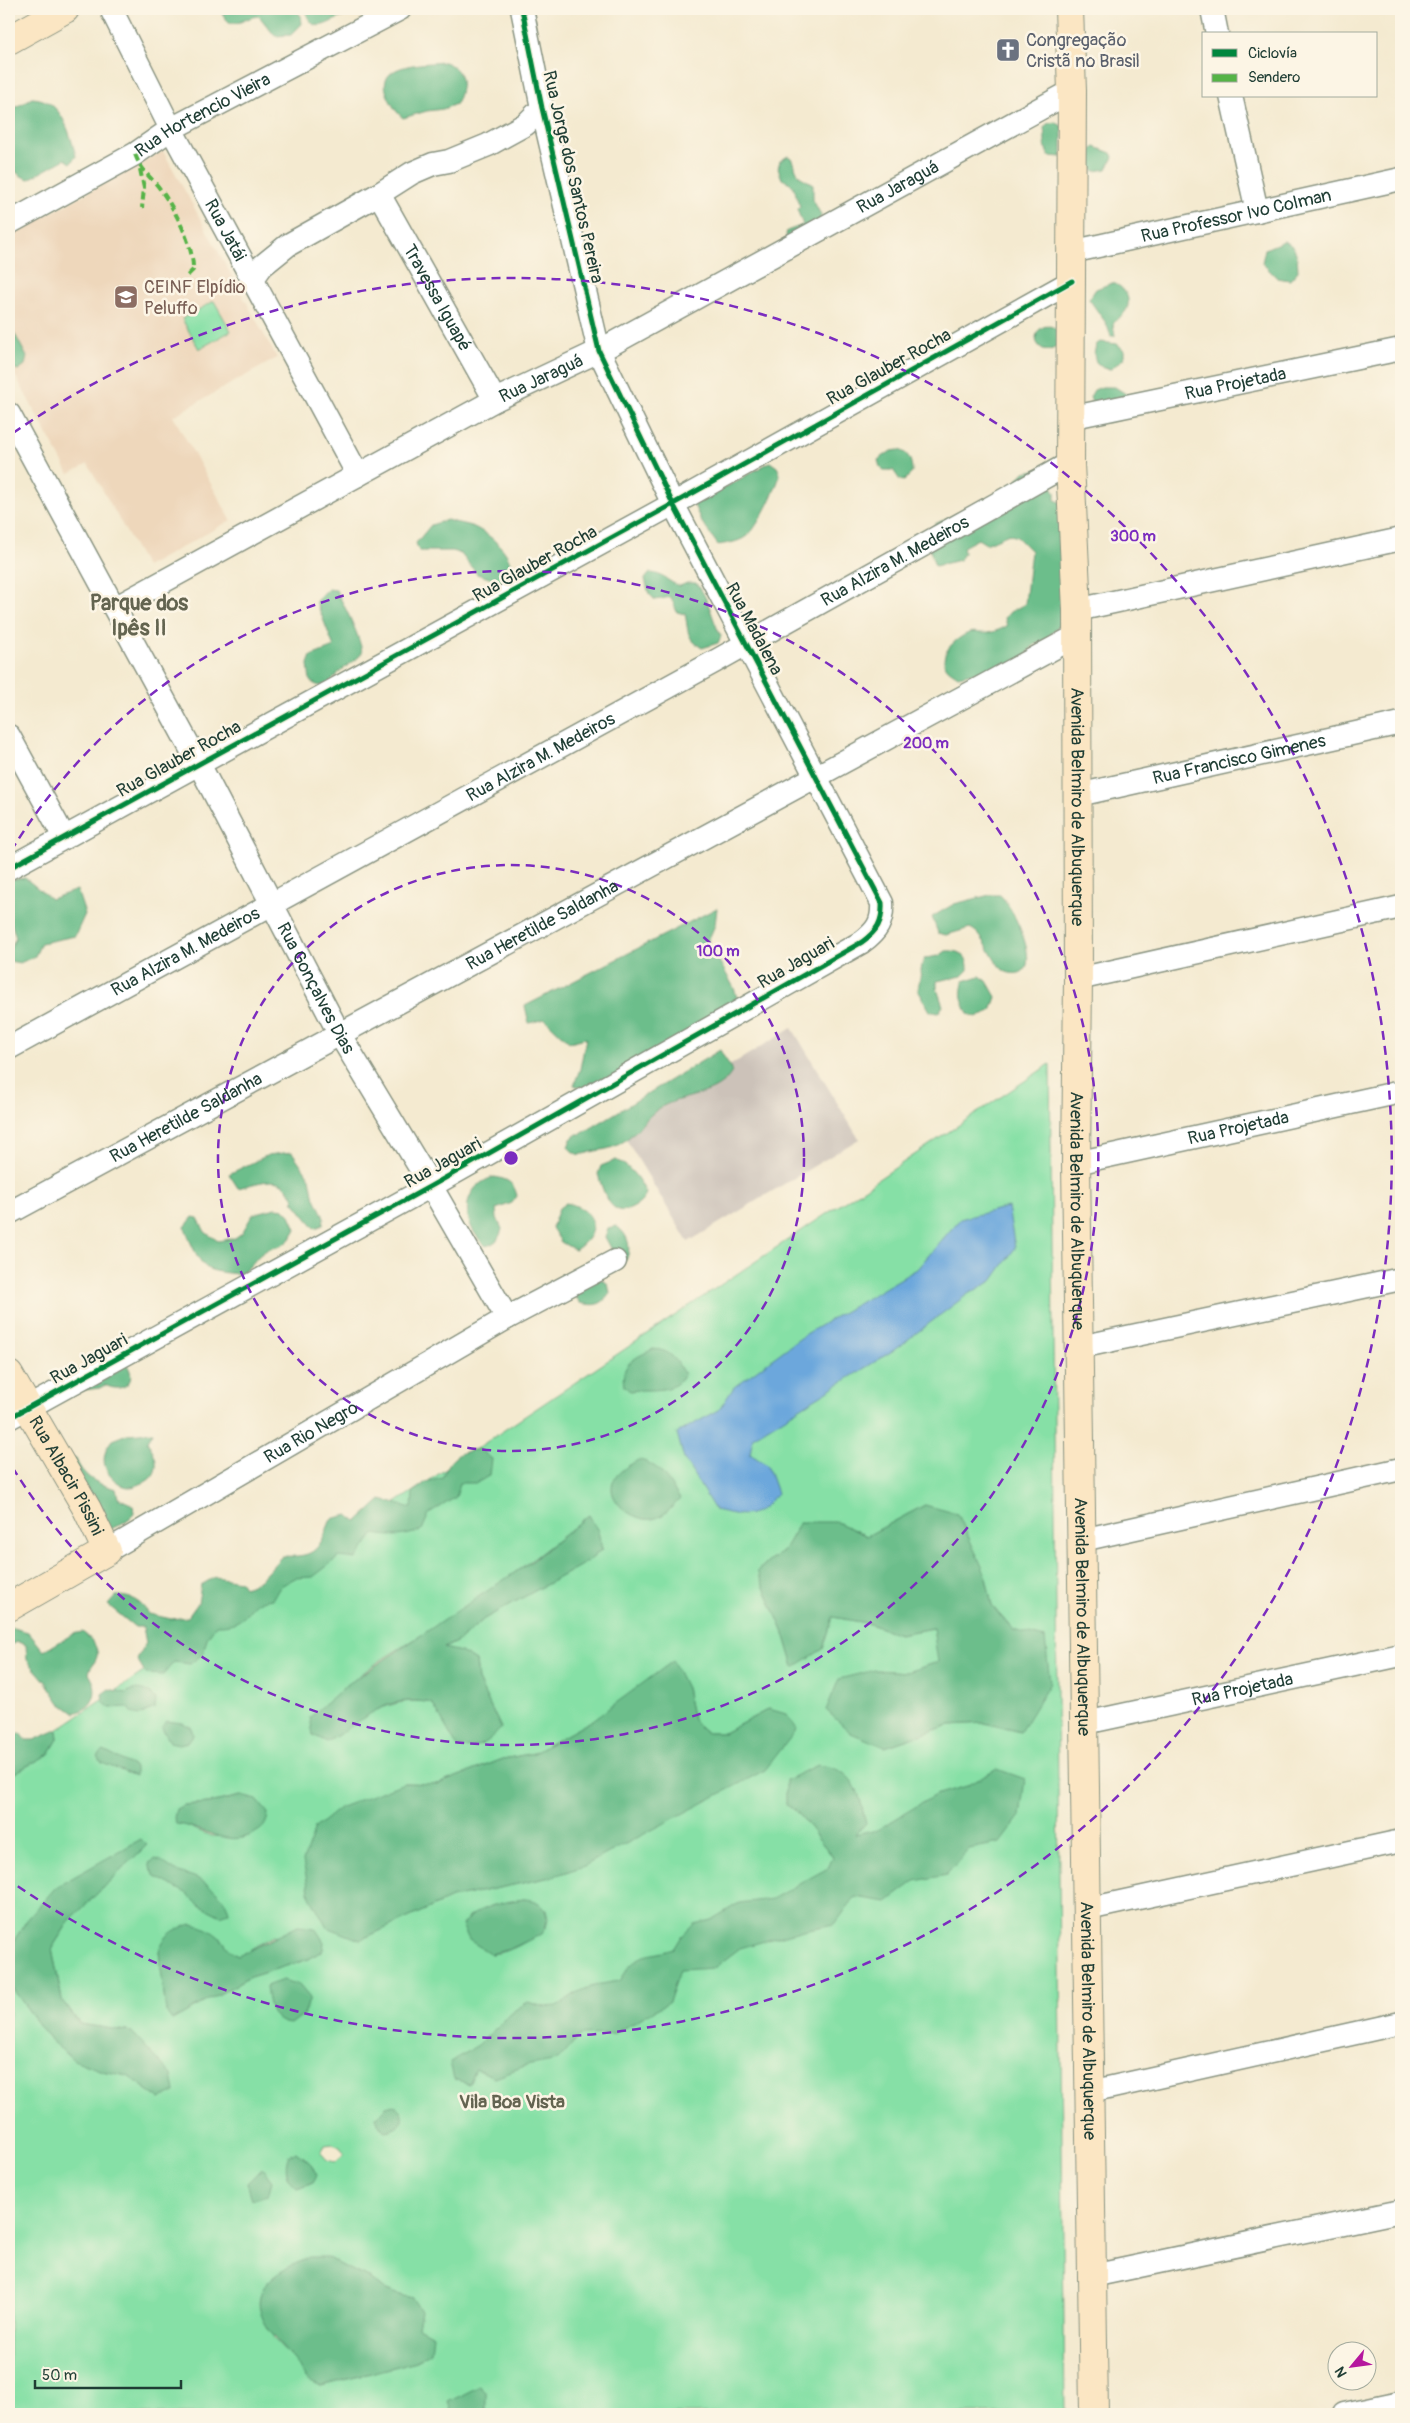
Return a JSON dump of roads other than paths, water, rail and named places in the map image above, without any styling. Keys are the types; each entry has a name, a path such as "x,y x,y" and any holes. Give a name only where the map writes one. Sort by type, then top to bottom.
{"main road":[{"path":"9,40 65,9"},
{"name":"Avenida Belmiro de Albuquerque","path":"1069,9 1072,91 1070,463 1077,623 1078,979 1076,1163 1094,2414"},
{"name":"Rua Albacir Pissini","path":"9,1375 18,1413 87,1509 107,1551"},
{"name":"Rua Rio Negro","path":"9,1607 107,1551"}],"street":[{"name":"Rua Jatái","path":"111,9 171,129 358,476"},
{"name":"Rua Hortencio Vieira","path":"9,223 135,154 171,129 400,9"},
{"name":"Rua Jorge dos Santos Pereira","path":"522,9 542,108 599,351"},
{"path":"1212,9 1217,32"},
{"name":"Rua Jaraguá","path":"115,608 495,400 599,351 1072,91"},
{"path":"1231,98 1257,211"},
{"path":"252,280 262,266 288,245 379,194 412,173 433,164 449,161 488,145 526,124 542,108"},
{"name":"Rua Professor Ivo Colman","path":"1071,252 1401,179"},
{"name":"Travessa Iguapé","path":"379,194 495,400"},
{"name":"Rua Glauber Rocha","path":"9,868 673,504 1072,281"},
{"name":"Rua Projetada","path":"1070,418 1401,348"},
{"name":"Rua Madalena","path":"599,351 673,504 882,903 882,920"},
{"name":"Rua Gonçalves Dias","path":"9,414 199,764 340,1035 431,1186 507,1318"},
{"name":"Rua Alzira M. Medeiros","path":"9,1048 746,644 1070,463"},
{"path":"1077,623 1401,539"},
{"name":"Rua Heretilde Saldanha","path":"9,1213 816,777 1077,623"},
{"name":"Rua Francisco Gimenes","path":"1078,795 1401,724"},
{"path":"9,736 64,837"},
{"path":"1078,979 1401,907"},
{"name":"Rua Jaguari","path":"18,1413 431,1186 862,942 874,933 882,920"},
{"name":"Rua Projetada","path":"1076,1163 1401,1092"},
{"name":"Rua Rio Negro","path":"107,1551 507,1318 615,1261"},
{"path":"1080,1347 1401,1278"},
{"path":"1082,1540 1401,1469"},
{"name":"Rua Projetada","path":"1085,1723 1401,1655"},
{"path":"1088,1909 1401,1841"},
{"path":"1090,2092 1401,2023"},
{"path":"1092,2276 1401,2211"},
{"path":"1344,2414 1401,2402"}],"water":[{"path":"1008,1207 1015,1248 992,1281 968,1294 894,1350 753,1437 750,1454 767,1465 777,1493 763,1508 750,1514 743,1515 715,1510 684,1459 677,1433 719,1410 734,1387 806,1334 917,1269 960,1219"}],"place":[{"name":"Congregação Cristã no Brasil","path":"1008,50"},
{"name":"CEINF Elpídio Peluffo","path":"126,297"}],"district":[{"name":"Parque dos Ipês II","path":"139,616"},
{"name":"Vila Boa Vista","path":"512,2102"}]}
